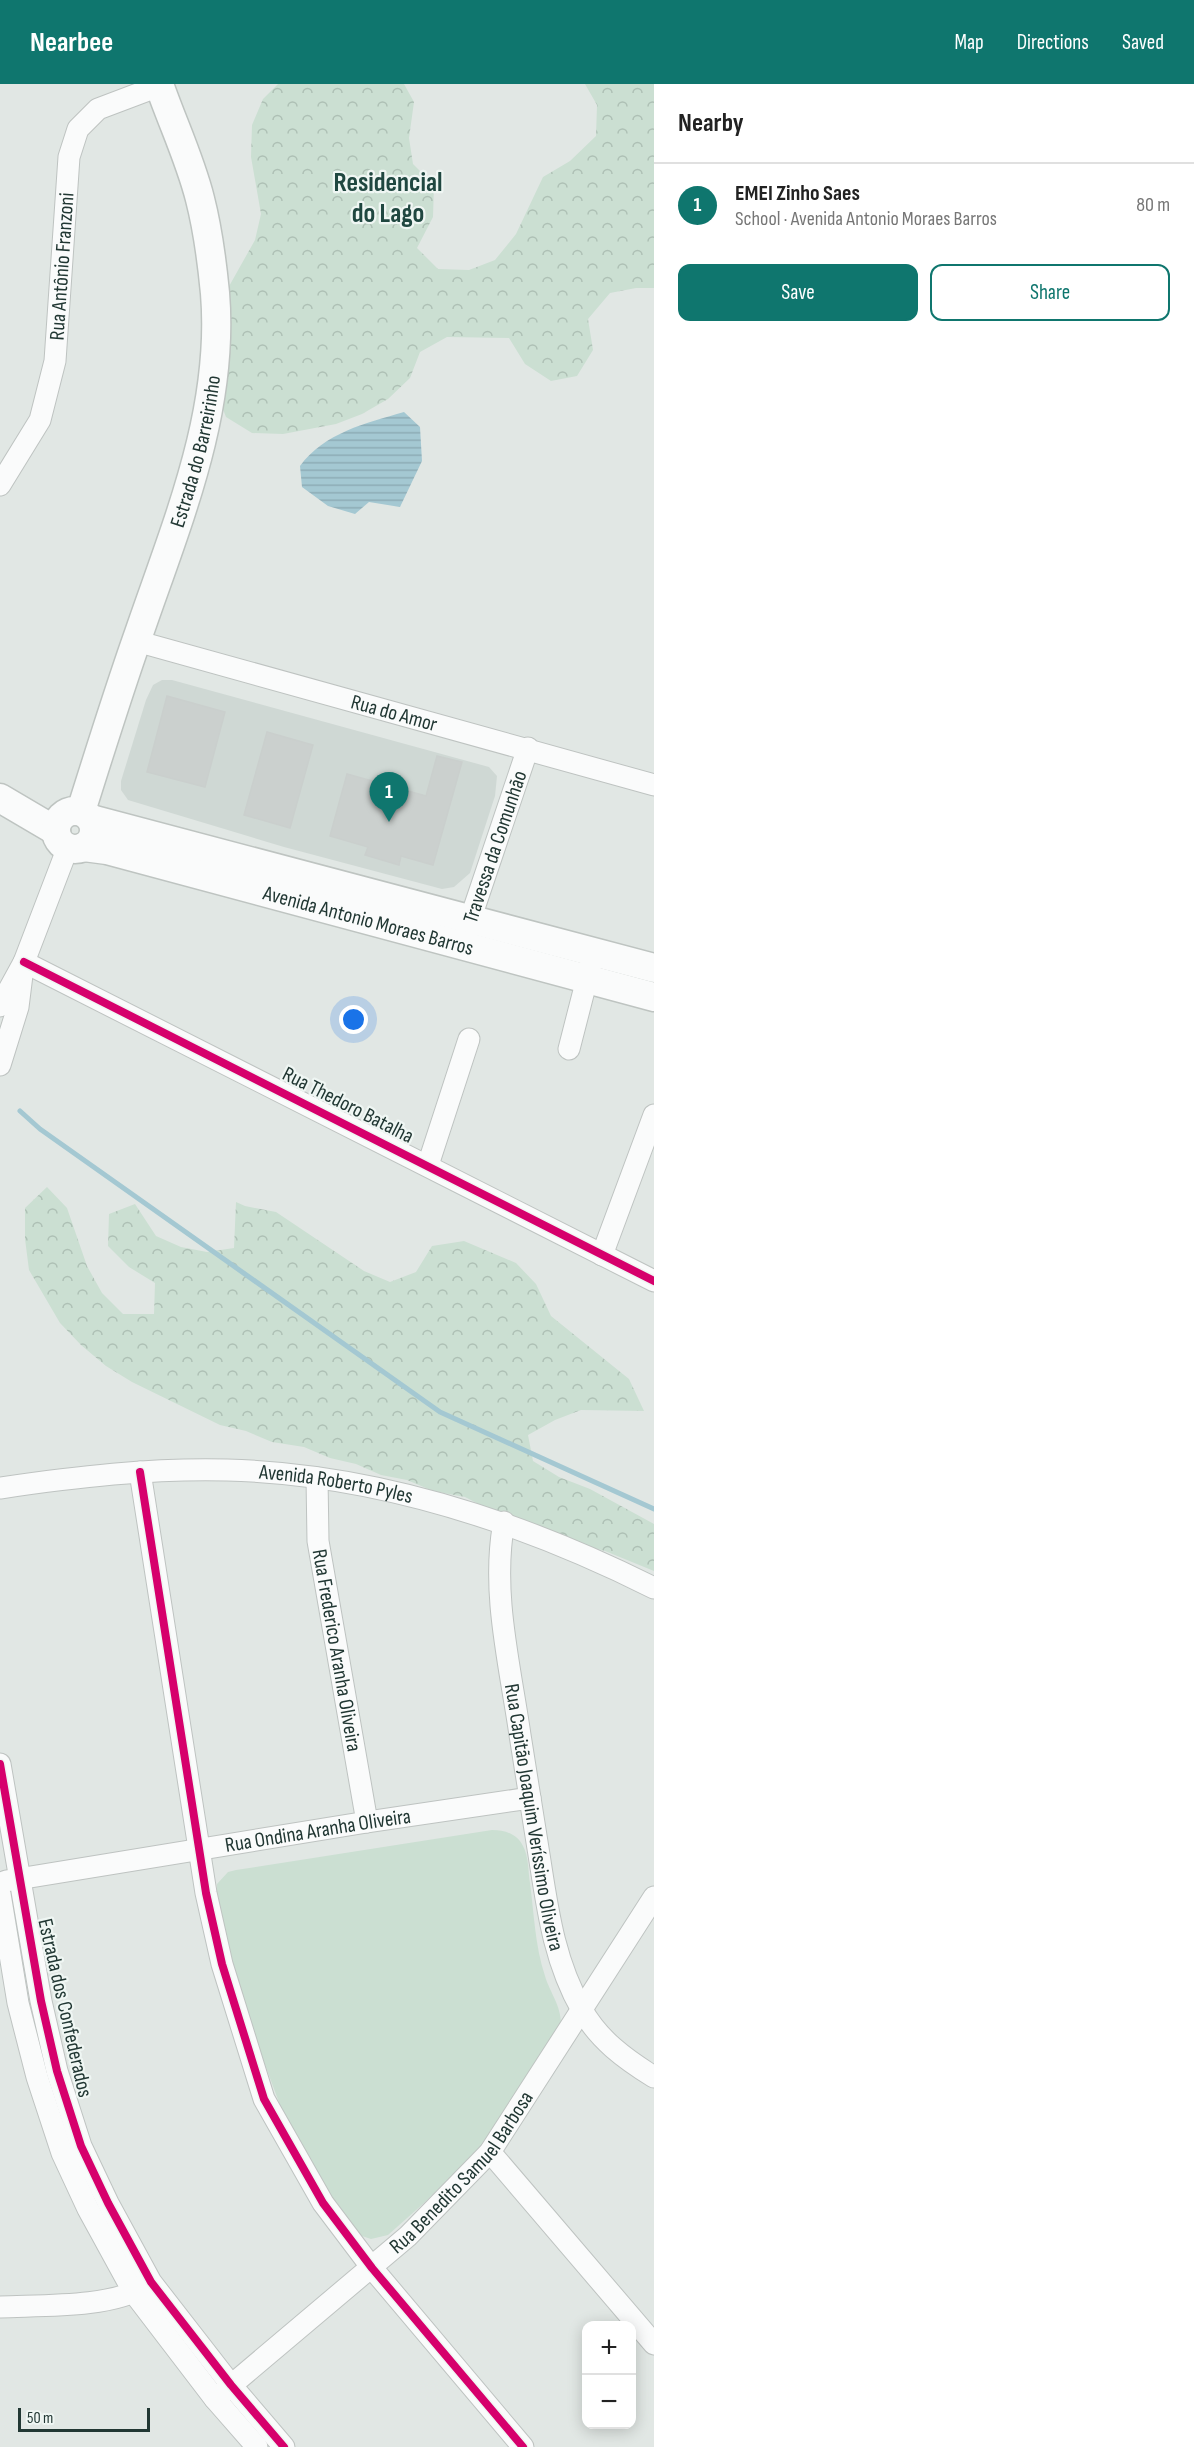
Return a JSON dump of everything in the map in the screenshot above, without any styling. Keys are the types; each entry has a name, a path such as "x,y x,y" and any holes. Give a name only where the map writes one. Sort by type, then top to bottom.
{"street":[{"name":"Rua Antônio Franzoni","path":"0,485 40,420 55,361 69,157 78,129 98,109 159,85"},
{"name":"Estrada do Barreirinho","path":"86,815 136,641 197,463 209,404 216,348 215,294 209,243 200,199 184,149 159,85"},
{"name":"Rua do Amor","path":"136,641 654,784"},
{"name":"Travessa da Comunhão","path":"466,932 528,748"},
{"path":"0,798 69,842"},
{"path":"0,1006 24,962 69,842 59,819 69,812 86,815"},
{"name":"Avenida Antonio Moraes Barros","path":"86,815 466,932"},
{"name":"Avenida Antonio Moraes Barros","path":"69,842 466,932 591,965 654,968"},
{"path":"0,1065 18,1007 24,962"},
{"name":"Rua Thedoro Batalha","path":"24,962 654,1281"},
{"path":"568,1049 591,965"},
{"name":"Avenida Antonio Moraes Barros","path":"591,965 654,997"},
{"path":"428,1165 468,1039"},
{"path":"602,1255 654,1115"},
{"name":"Avenida Roberto Pyles","path":"0,1488 58,1479 140,1472 227,1470 317,1478 404,1495 504,1522 552,1541 654,1588"},
{"path":"140,1472 206,1893 222,1964 264,2099 322,2203 372,2268 523,2447"},
{"name":"Rua Frederico Aranha Oliveira","path":"317,1478 318,1541 367,1822"},
{"name":"Rua Capitão Joaquim Veríssimo Oliveira","path":"504,1522 498,1551 500,1593 554,1943 563,1971 582,2010 600,2035 618,2054 654,2078"},
{"name":"Estrada dos Confederados","path":"0,1764 10,1881 57,2071 81,2146 108,2203 151,2282 257,2447"},
{"name":"Rua Ondina Aranha Oliveira","path":"10,1881 367,1822 530,1798"},
{"name":"Estrada dos Confederados","path":"0,1894 9,2004 37,2077 62,2153 88,2209 134,2293 223,2392 284,2447"},
{"name":"Rua Benedito Samuel Barbosa","path":"223,2392 408,2236 490,2152 654,1897"},
{"path":"9,2004 41,2001"},
{"path":"490,2152 654,2344"},
{"path":"0,2307 103,2301 134,2293 151,2282"}],"shaded area":[{"path":"162,680 172,680 489,767 497,776 495,796 470,873 454,887 442,889 284,847 128,800 121,790 121,781 146,700 153,685"}],"green space":[{"path":"278,84 404,84 414,102 409,138 413,164 434,185 433,217 417,248 438,269 469,270 495,260 516,234 543,177 570,161 596,136 597,105 585,84 654,84 654,288 636,288 610,293 588,319 593,350 577,376 551,381 525,364 509,338 447,337 420,352 410,378 388,399 362,414 336,424 283,434 252,433 226,417 216,391 223,297 255,240 261,214 251,157 252,125 263,99"},
{"path":"47,1187 67,1208 87,1266 102,1293 123,1314 154,1314 155,1283 129,1267 108,1246 109,1214 135,1204 156,1236 181,1247 207,1252 234,1248 236,1202 276,1212 364,1271 390,1282 416,1272 432,1246 464,1241 516,1263 536,1284 551,1316 629,1379 644,1411 581,1410 555,1420 528,1435 533,1461 559,1477 590,1489 654,1524 654,1571 605,1551 527,1529 465,1497 433,1491 407,1480 381,1475 356,1464 330,1458 304,1447 272,1442 246,1431 220,1425 132,1382 106,1366 60,1323 29,1270 25,1239 25,1208"},
{"path":"492,1830 514,1836 525,1850 539,1953 547,1982 559,2011 561,2024 490,2138 388,2235 371,2239 353,2229 318,2179 280,2105 247,2016 217,1900 217,1884 228,1872 236,1870"}],"water":[{"path":"404,412 420,427 422,461 400,507 369,502 355,514 328,506 302,487 300,466 321,445 347,431"}],"building":[{"path":"167,696 225,712 205,787 147,772"},
{"path":"267,732 313,745 290,828 244,815"},
{"path":"437,756 462,762 433,865 401,856 399,865 365,855 368,847 330,836 347,774 426,796"}],"waterway":[{"path":"20,1111 40,1129 440,1412 654,1509"}],"cycle path":[{"path":"24,962 654,1281"},
{"path":"140,1472 206,1893 222,1964 264,2099 323,2203 372,2268 523,2447"},
{"path":"0,1764 41,2001 57,2071 81,2146 108,2203 151,2282 231,2385 284,2447"}],"place":[{"name":"EMEI Zinho Saes","path":"389,822"}],"district":[{"name":"Residencial do Lago","path":"388,198"}]}
